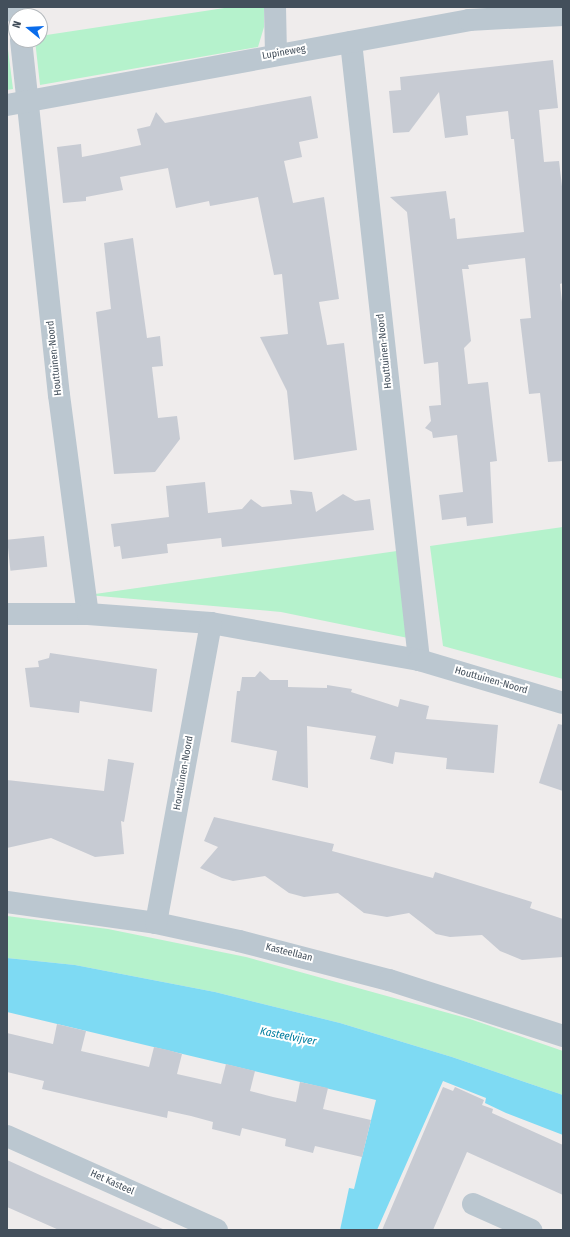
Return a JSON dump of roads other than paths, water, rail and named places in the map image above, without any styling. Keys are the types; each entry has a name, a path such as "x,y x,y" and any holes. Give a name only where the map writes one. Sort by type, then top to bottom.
{"street":[{"path":"275,7 276,54"},
{"name":"Lupineweg","path":"17,103 276,54 469,20 563,15"},
{"name":"Houttuinen-Noord","path":"351,42 419,660"},
{"name":"Houttuinen-Noord","path":"20,48 17,103 59,395 88,614"},
{"name":"Houttuinen-Noord","path":"7,614 88,614 211,623 419,660 563,702"},
{"name":"Houttuinen-Noord","path":"156,923 211,623"},
{"name":"Kasteellaan","path":"7,902 156,923 389,980 563,1036"},
{"name":"Het Kasteel","path":"7,1136 217,1230"},
{"path":"473,1204 531,1230"}],"water":[{"name":"Kasteelvijver","path":"7,958 75,965 215,992 340,1023 452,1057 563,1095 563,1135 506,1113 485,1103 486,1098 443,1081 377,1230 340,1230 349,1188 354,1189 376,1100 7,1012"}]}
